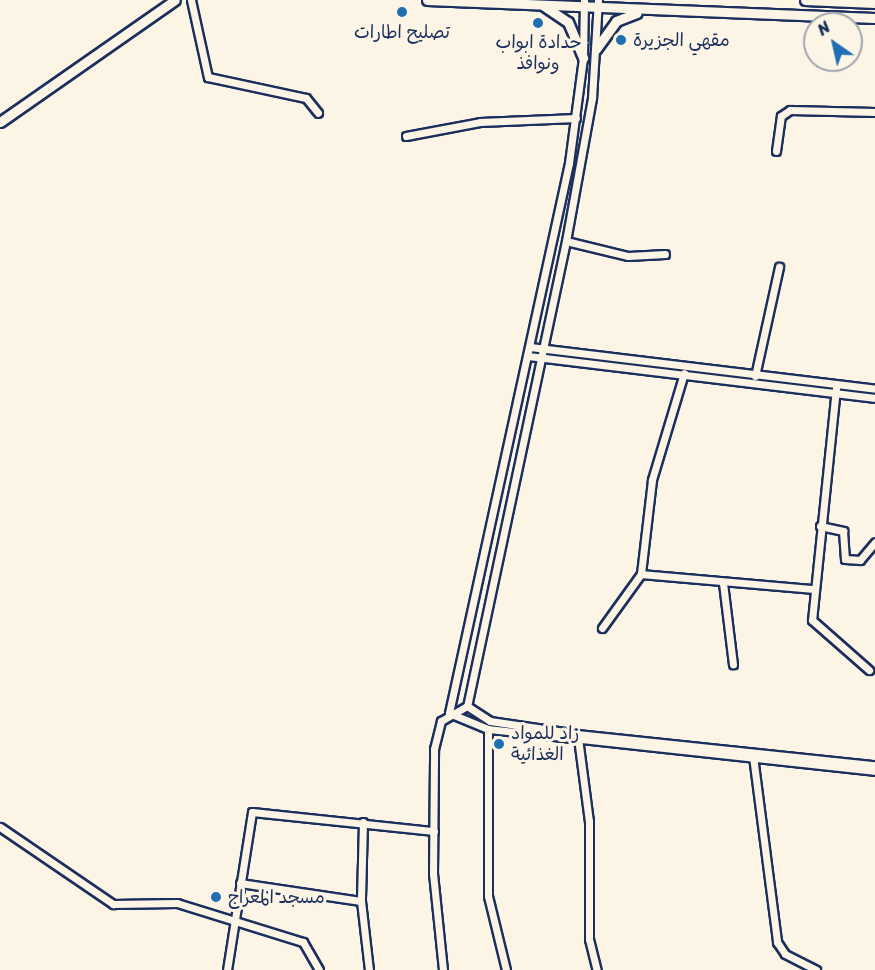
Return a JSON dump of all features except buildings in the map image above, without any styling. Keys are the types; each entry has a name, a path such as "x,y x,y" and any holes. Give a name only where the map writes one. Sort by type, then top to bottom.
{"main road":[{"path":"165,8 174,0"},
{"path":"0,122 180,0"},
{"path":"427,0 542,5 584,3 642,11 875,18"},
{"path":"805,0 875,2"},
{"path":"542,5 568,22 583,58"},
{"path":"596,49 616,21 642,11"}],"street":[{"path":"191,0 208,77 306,98 318,113"},
{"path":"870,0 875,2"},
{"path":"443,970 434,831 434,749 437,727 449,713 530,347 576,118 583,58 584,3"},
{"path":"467,706 546,348 566,241 596,49 598,4"},
{"path":"776,151 781,116 790,110 875,112"},
{"path":"406,136 480,122 576,118"},
{"path":"566,241 628,256 665,254"},
{"path":"755,376 779,267"},
{"path":"530,347 755,376 836,388 875,398"},
{"path":"528,356 684,374 836,388 875,389"},
{"path":"602,628 641,574 652,480 684,374"},
{"path":"836,388 813,589 812,620 869,670"},
{"path":"820,526 843,531 845,560 860,560 875,542"},
{"path":"641,574 723,583 813,589"},
{"path":"723,583 733,664"},
{"path":"449,713 467,706"},
{"path":"467,706 490,721 578,737"},
{"path":"449,713 488,729 875,771"},
{"path":"488,729 488,896 506,970"},
{"path":"578,737 589,821 589,939 597,970"},
{"path":"753,756 875,765"},
{"path":"753,756 777,942 785,954 816,970"},
{"path":"227,970 240,883 255,810 434,831"},
{"path":"363,822 361,901 369,970"},
{"path":"0,827 113,904 177,903 235,923 303,942 319,970"},
{"path":"240,883 361,901"}],"place":[{"name":"تصليح اطارات","path":"402,12"},
{"name":"حدادة ابواب ونوافذ","path":"538,23"},
{"name":"مقهي الجزيرة","path":"621,40"},
{"name":"زاد للمواد الغذائية","path":"499,744"},
{"name":"مسجد المعراج","path":"216,897"}]}
